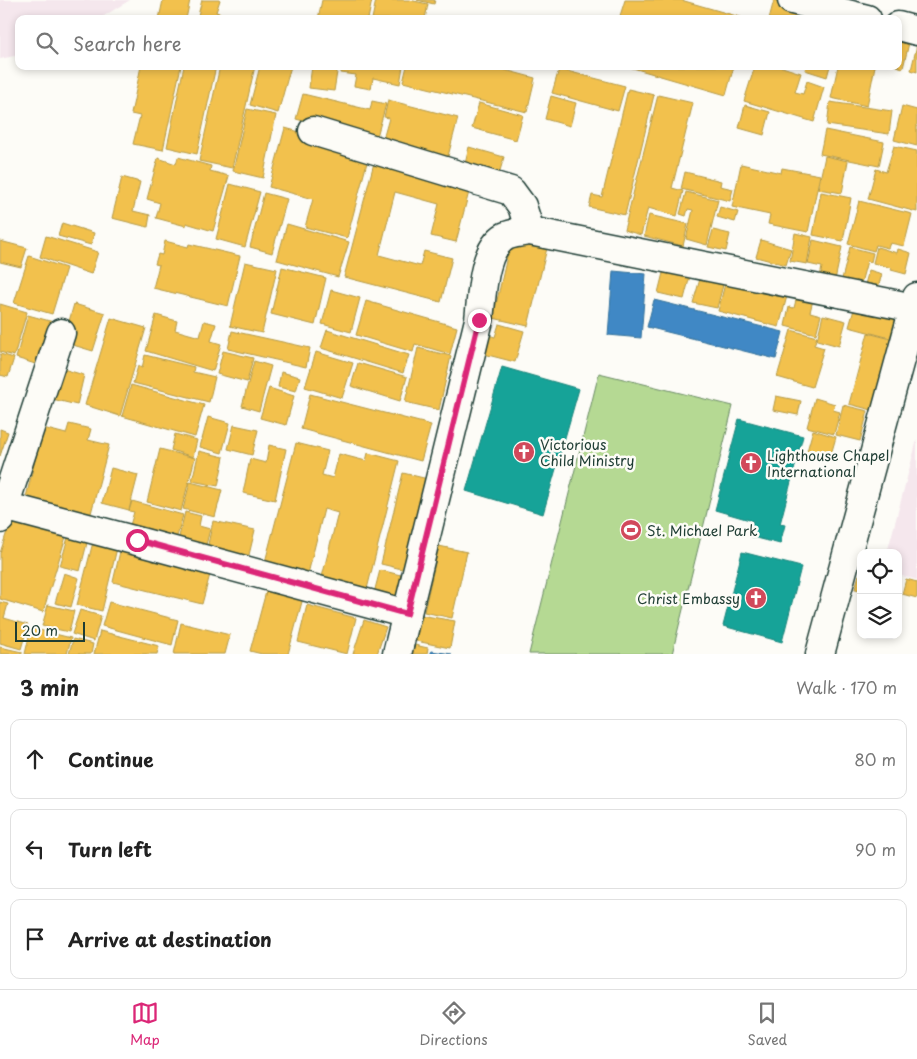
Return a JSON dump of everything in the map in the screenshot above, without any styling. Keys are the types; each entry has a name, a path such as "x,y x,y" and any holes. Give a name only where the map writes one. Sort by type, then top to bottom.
{"street":[{"path":"792,0 850,15"},
{"path":"902,27 917,31"},
{"path":"313,131 511,190 522,206 530,231"},
{"path":"397,654 479,320 487,265 494,247 506,236 530,231 916,302 907,374 820,654"},
{"path":"61,334 1,510 137,540 407,614"}],"shaded area":[{"path":"0,0 130,0 106,15 15,15 15,56 0,59"},
{"path":"917,440 917,580 902,576 902,549 888,549"}],"green space":[{"name":"St. Michael Park","path":"599,373 733,406 672,654 529,654"}],"building: Homes":[{"path":"163,0 190,0 187,15 160,15"},
{"path":"202,0 220,0 216,12 226,15 198,15"},
{"path":"322,0 372,0 369,15 319,15"},
{"path":"376,0 409,0 428,4 426,15 373,15"},
{"path":"417,0 435,0 434,4"},
{"path":"625,0 681,0 733,15 620,15"},
{"path":"774,0 781,0 831,15 770,15"},
{"path":"902,41 909,43 902,68"},
{"path":"917,45 917,72 911,70"},
{"path":"140,70 180,70 163,150 133,144 140,116 131,114"},
{"path":"183,70 215,70 197,154 167,147"},
{"path":"219,70 254,70 232,168 199,161"},
{"path":"259,70 290,70 278,113 250,105"},
{"path":"311,70 337,70 334,91 309,88"},
{"path":"341,70 402,70 400,84 373,78 371,89 354,86 356,75 341,73"},
{"path":"406,70 505,70 535,78 527,112 403,82"},
{"path":"559,70 625,86 618,111 552,93"},
{"path":"640,70 733,70 726,95"},
{"path":"754,70 792,70 801,73 795,92 803,94 807,81 824,87 814,122 744,101"},
{"path":"805,70 829,70 827,77"},
{"path":"837,70 874,70 867,106 831,98"},
{"path":"628,89 654,95 625,215 589,207 592,195 602,197"},
{"path":"303,94 370,110 372,101 386,104 376,140 296,119"},
{"path":"658,95 693,103 672,188 683,191 677,216 648,208 641,235 624,230"},
{"path":"551,96 576,103 570,126 545,119"},
{"path":"388,100 458,118 447,160 382,143 389,118 384,117"},
{"path":"830,102 892,111 889,134 827,125"},
{"path":"479,103 523,115 516,140 472,128"},
{"path":"745,105 770,112 764,135 739,128"},
{"path":"902,106 917,110 917,146 894,140"},
{"path":"247,109 276,115 263,178 233,171"},
{"path":"285,128 370,151 347,238 305,227 313,199 269,187"},
{"path":"825,130 884,142 879,166 820,154"},
{"path":"894,146 917,151 917,212 868,199 876,169 886,172"},
{"path":"469,147 504,157 499,174 465,164"},
{"path":"825,156 848,161 842,193 818,189"},
{"path":"178,157 211,166 210,171 229,176 213,231 186,223 186,226 156,218 160,203 147,199 158,158 176,164"},
{"path":"375,159 471,184 456,242 431,236 439,204 395,192 379,255 420,266 424,251 452,258 441,302 344,277"},
{"path":"741,164 781,173 782,168 820,175 808,232 768,224 770,215 732,207"},
{"path":"685,172 721,181 720,186 733,189 730,201 681,189"},
{"path":"122,177 140,182 133,211 150,215 148,227 112,218"},
{"path":"230,184 260,192 245,247 216,239"},
{"path":"686,192 718,200 707,245 686,239 693,210 688,209 686,216 680,214"},
{"path":"821,192 851,198 843,241 813,235"},
{"path":"264,193 287,199 272,253 250,247"},
{"path":"859,201 912,214 904,246 890,243 888,248 876,245 874,251 848,244"},
{"path":"720,207 738,212 735,222 717,217"},
{"path":"649,215 688,224 683,246 644,236"},
{"path":"62,223 94,233 91,245 58,236"},
{"path":"287,224 349,242 338,277 277,260"},
{"path":"713,230 730,234 726,251 708,247"},
{"path":"795,233 812,237 807,264 790,261"},
{"path":"46,236 98,252 91,274 40,257"},
{"path":"511,239 547,248 528,326 493,318"},
{"path":"761,240 791,249 786,265 756,257"},
{"path":"813,240 842,247 835,280 820,277 822,267 808,264"},
{"path":"0,241 27,248 21,267 0,262"},
{"path":"165,241 188,247 189,244 240,256 228,306 153,288 159,265 155,264 158,254 162,255"},
{"path":"850,247 873,253 871,262 867,261 861,283 842,279"},
{"path":"877,247 897,253 898,249 911,253 906,274 873,263"},
{"path":"29,256 66,268 52,314 14,303"},
{"path":"245,262 277,269 262,333 230,326"},
{"path":"665,265 691,272 684,299 658,293"},
{"path":"282,267 326,278 315,325 271,314"},
{"path":"869,270 882,274 877,291 864,288"},
{"path":"727,276 788,292 779,327 718,311"},
{"path":"700,279 723,285 717,308 693,303"},
{"path":"331,290 360,298 351,332 322,324"},
{"path":"797,296 813,300 810,312 821,315 816,334 785,326 789,307 794,308"},
{"path":"857,299 898,309 890,338 849,327"},
{"path":"366,301 457,327 450,354 415,344 413,352 356,335"},
{"path":"0,304 27,312 14,356 0,352"},
{"path":"74,304 105,313 93,351 63,342"},
{"path":"28,315 57,323 45,367 16,358"},
{"path":"156,315 177,321 175,330 200,337 204,321 216,324 211,341 221,344 213,371 146,351"},
{"path":"823,315 846,321 839,346 817,340"},
{"path":"111,318 146,328 120,416 85,405"},
{"path":"499,324 524,331 515,362 480,353 485,334 495,337"},
{"path":"327,330 409,355 403,373 321,348"},
{"path":"791,330 817,337 814,345 824,348 812,387 777,377"},
{"path":"232,331 310,348 306,367 228,349"},
{"path":"868,333 891,339 872,410 849,404"},
{"path":"418,348 451,356 439,410 405,402"},
{"path":"223,351 253,358 247,382 217,374"},
{"path":"316,352 353,363 342,398 305,387"},
{"path":"0,354 14,358 8,377 0,375"},
{"path":"145,355 194,367 193,372 215,377 209,402 133,383 138,366 142,368"},
{"path":"254,361 271,366 259,411 242,406"},
{"path":"358,363 407,377 400,401 351,386"},
{"path":"56,367 84,375 77,405 48,398"},
{"path":"281,372 300,377 296,391 278,387"},
{"path":"131,385 204,405 195,437 122,416"},
{"path":"269,388 294,396 286,425 260,418"},
{"path":"310,394 431,425 421,461 301,429"},
{"path":"776,396 801,401 798,415 773,410"},
{"path":"815,398 835,404 833,410 840,412 834,434 807,427"},
{"path":"843,405 868,411 860,441 836,435"},
{"path":"208,417 230,423 222,453 200,447"},
{"path":"69,424 91,429 88,440 109,445 90,517 25,501 43,428 66,434"},
{"path":"234,425 258,430 252,455 228,449"},
{"path":"0,429 8,432 0,456"},
{"path":"813,430 836,437 830,458 807,451"},
{"path":"175,434 197,440 193,457 171,450"},
{"path":"296,443 328,451 322,475 333,478 339,454 366,461 368,453 399,461 367,589 322,577 338,513 324,509 308,574 265,562"},
{"path":"269,445 286,449 275,500 243,493 250,459 266,463"},
{"path":"160,449 195,458 181,511 147,502"},
{"path":"199,451 224,457 218,486 192,481"},
{"path":"111,468 138,475 129,510 102,503"},
{"path":"403,473 432,480 410,571 381,564"},
{"path":"190,482 222,490 215,517 183,509"},
{"path":"132,501 183,515 175,544 128,532 134,512 129,511"},
{"path":"185,512 201,516 199,526 210,529 204,553 177,545"},
{"path":"13,513 68,530 43,612 0,599 0,553"},
{"path":"213,521 255,530 248,559 207,549"},
{"path":"70,530 89,535 80,571 60,566"},
{"path":"93,542 117,548 102,611 77,605"},
{"path":"122,543 212,567 202,604 113,582"},
{"path":"439,546 467,552 452,618 424,612"},
{"path":"380,570 409,577 403,600 374,593"},
{"path":"64,573 79,578 71,607 55,603"},
{"path":"906,579 917,582 917,598 902,594"},
{"path":"267,588 303,598 288,654 262,654 250,651"},
{"path":"0,602 8,604 4,618 28,625 21,649 0,643"},
{"path":"109,602 178,620 172,645 102,626"},
{"path":"48,605 74,611 69,632 42,626"},
{"path":"307,605 356,618 347,654 298,642"},
{"path":"80,610 101,616 94,641 72,634"},
{"path":"420,615 455,621 450,648 416,641"},
{"path":"364,620 386,627 377,654 353,654"},
{"path":"181,623 230,635 225,654 174,654"},
{"path":"31,628 71,638 67,654 25,654"},
{"path":"100,631 159,646 157,654 94,654"},
{"path":"73,639 93,644 91,654 69,654"},
{"path":"401,642 428,648 427,654 399,654"},
{"path":"0,647 22,652 22,654 0,654"}],"building: Schools":[{"path":"613,271 646,274 641,338 608,335"},
{"path":"654,300 783,332 776,359 647,327"},
{"path":"431,651 452,654 431,654"}],"building: Public":[{"path":"502,367 579,389 543,514 466,491"},
{"path":"739,419 803,436 780,524 785,525 780,544 749,536 753,521 715,510"},
{"path":"742,552 801,567 782,642 723,626"}],"place":[{"name":"Victorious Child Ministry","path":"524,452"},
{"name":"Lighthouse Chapel International","path":"751,463"},
{"name":"St. Michael Park","path":"631,530"},
{"name":"Christ Embassy","path":"756,598"}],"route":[{"path":"137,540 390,611 407,614 479,320"}]}
